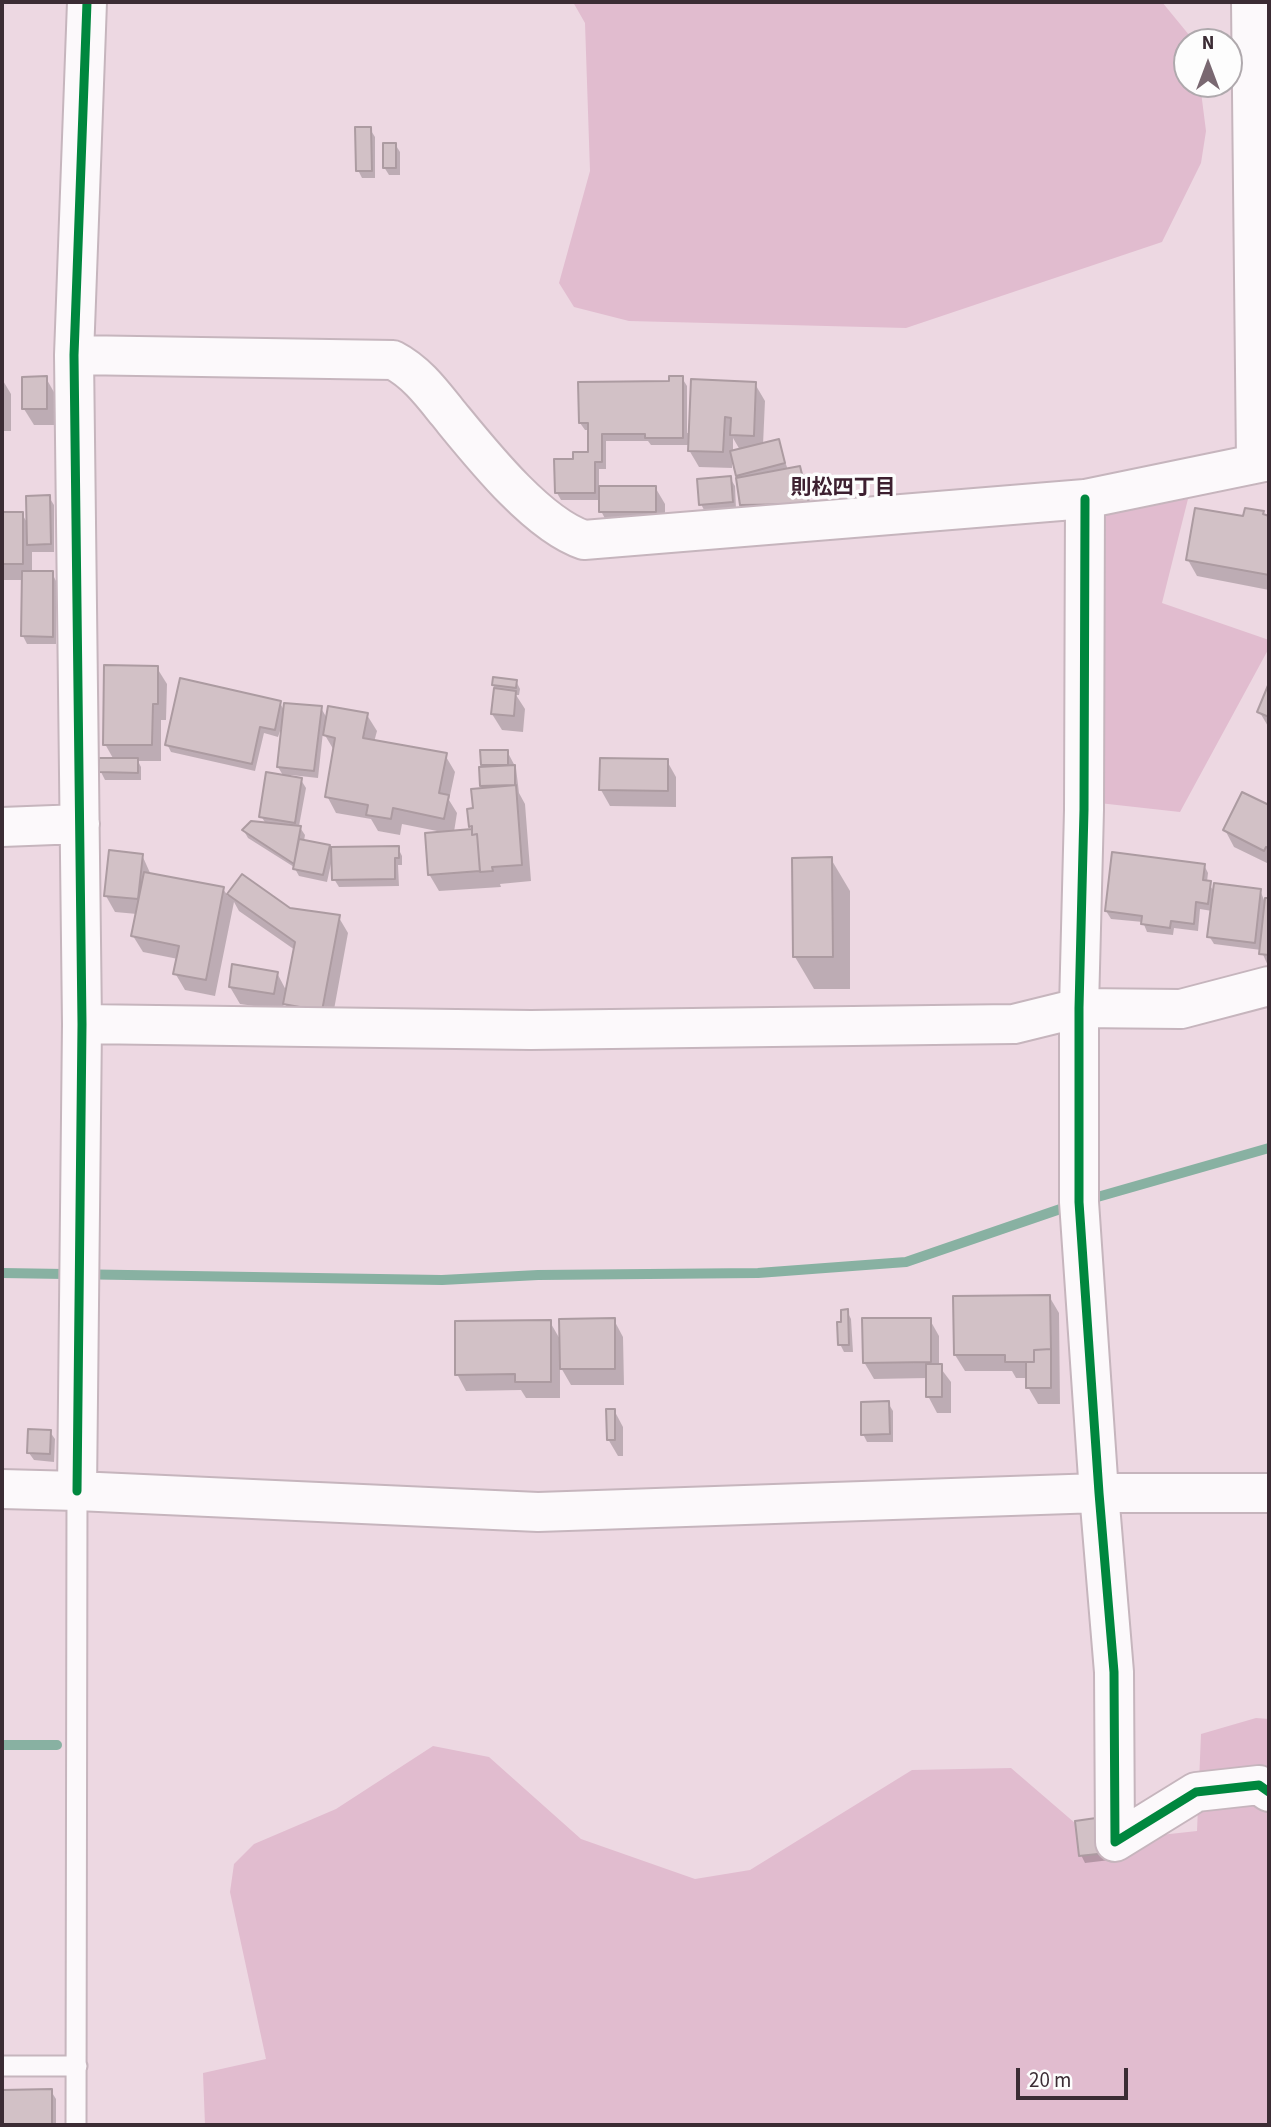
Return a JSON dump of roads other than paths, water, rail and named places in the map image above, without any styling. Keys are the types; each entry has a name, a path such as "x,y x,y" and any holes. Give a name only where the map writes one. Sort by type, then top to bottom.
{"street":[{"path":"77,1491 82,1024 75,355 87,2"},
{"path":"75,355 393,360 407,367 421,380 473,444 536,511 567,534 584,540 1085,499 1263,462 1251,2"},
{"path":"1085,499 1079,1202 1114,1672 1115,1842 1196,1792 1259,1785 1269,1792"},
{"path":"2,827 80,824"},
{"path":"82,1024 531,1030 1014,1024 1079,1008 1181,1009 1269,986"},
{"path":"2,1489 538,1512 1099,1493 1269,1493"}],"lane":[{"path":"76,2125 77,1491"},
{"path":"2,2066 77,2066"}],"waterway":[{"path":"1087,1200 1269,1148"},
{"path":"2,1273 442,1280 538,1275 758,1273 906,1262 1072,1205"},
{"path":"2,1745 57,1745"}],"district":[{"name":"則松四丁目","path":"843,489"}]}
